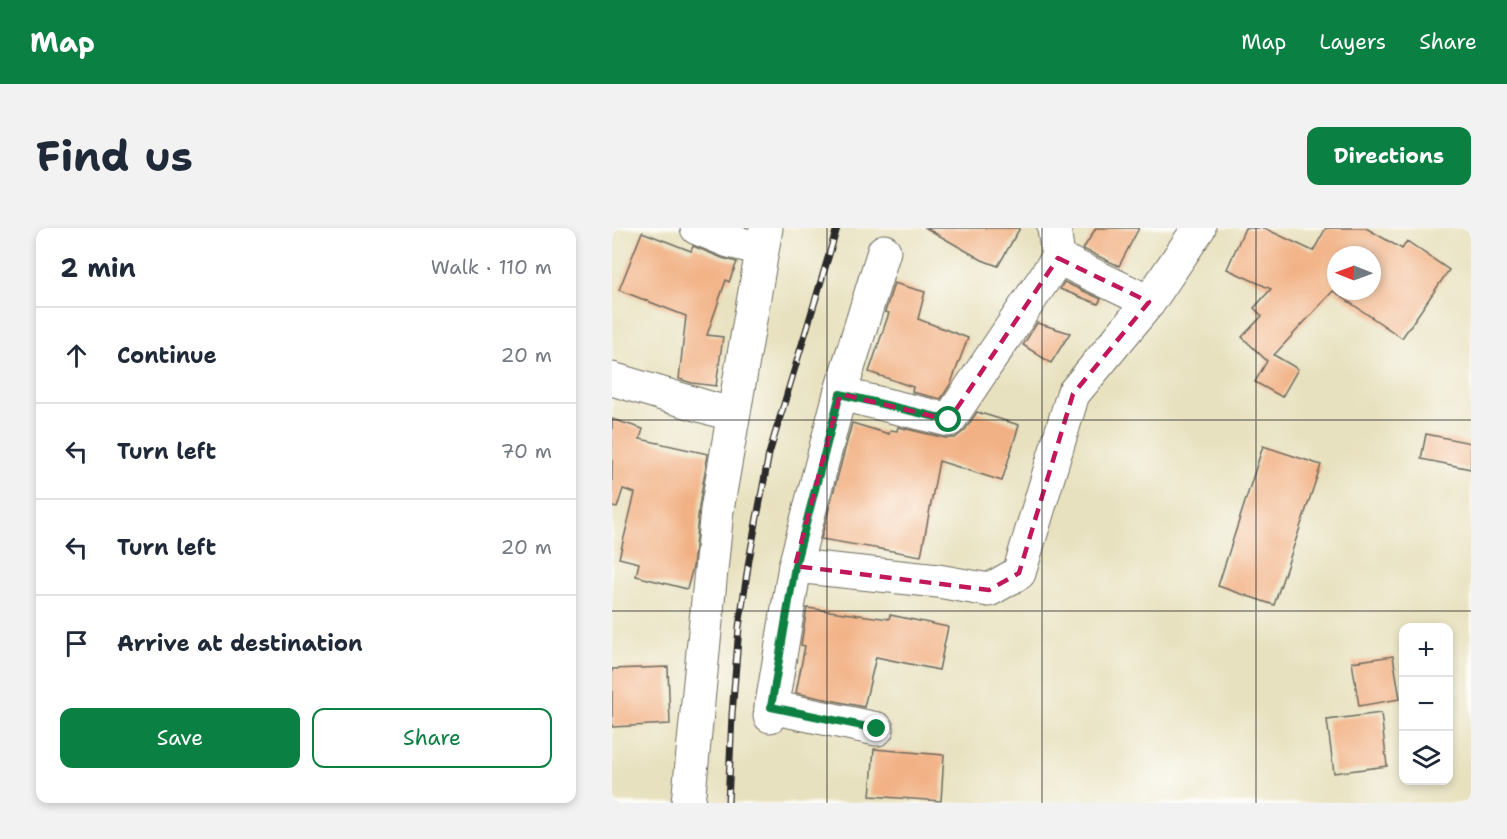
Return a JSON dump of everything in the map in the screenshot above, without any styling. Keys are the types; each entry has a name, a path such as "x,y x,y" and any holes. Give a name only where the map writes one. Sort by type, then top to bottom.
{"street":[{"path":"688,803 717,510 764,238 729,241 697,228"},
{"path":"795,566 938,581 989,591 1019,573 1073,394 1149,302 1199,228"},
{"path":"840,394 949,420 1056,243 1149,302"},
{"path":"877,729 770,711 795,566 840,394 884,251"},
{"path":"612,379 733,415"}],"highlighted area":[{"path":"1058,258 1149,302 1073,394 1019,573 989,590 795,566 840,394 949,420"}],"building":[{"path":"926,228 1020,228 998,266 982,260"},
{"path":"1096,228 1139,228 1119,266 1083,249"},
{"path":"1245,228 1264,228 1313,251 1326,228 1366,228 1402,249 1407,241 1449,270 1402,338 1346,300 1381,300 1381,246 1327,246 1327,298 1274,355 1298,369 1282,397 1255,382 1267,361 1242,337 1262,316 1254,308 1271,289 1227,269"},
{"path":"642,232 691,251 693,246 737,262 729,282 726,280 707,335 723,337 716,386 679,379 686,316 619,290"},
{"path":"1064,282 1101,299 1098,304 1060,289"},
{"path":"894,283 925,292 918,319 968,338 951,383 941,399 912,392 913,387 869,372 889,313 885,312"},
{"path":"1037,323 1070,333 1051,363 1023,345"},
{"path":"977,412 1019,425 1002,481 939,461 921,556 821,539 852,423 889,434 890,430 897,431 898,427 945,438 955,438 965,430"},
{"path":"612,419 643,429 640,439 708,454 699,507 693,567 687,589 636,576 639,563 619,558 635,493 623,489 617,508 612,507"},
{"path":"1426,434 1471,443 1471,469 1421,459"},
{"path":"1263,446 1321,465 1274,605 1218,586"},
{"path":"807,608 889,619 890,615 948,627 939,670 876,657 864,707 796,693 805,646 801,645"},
{"path":"1393,656 1399,699 1359,706 1352,662"},
{"path":"668,667 670,724 612,727 612,669"},
{"path":"1381,713 1387,766 1334,773 1327,720"},
{"path":"874,749 944,755 941,801 870,796"}],"railway":[{"path":"728,803 739,627 769,454 837,228"}],"route":[{"path":"877,729 771,707 795,566 840,394 949,420"}]}
